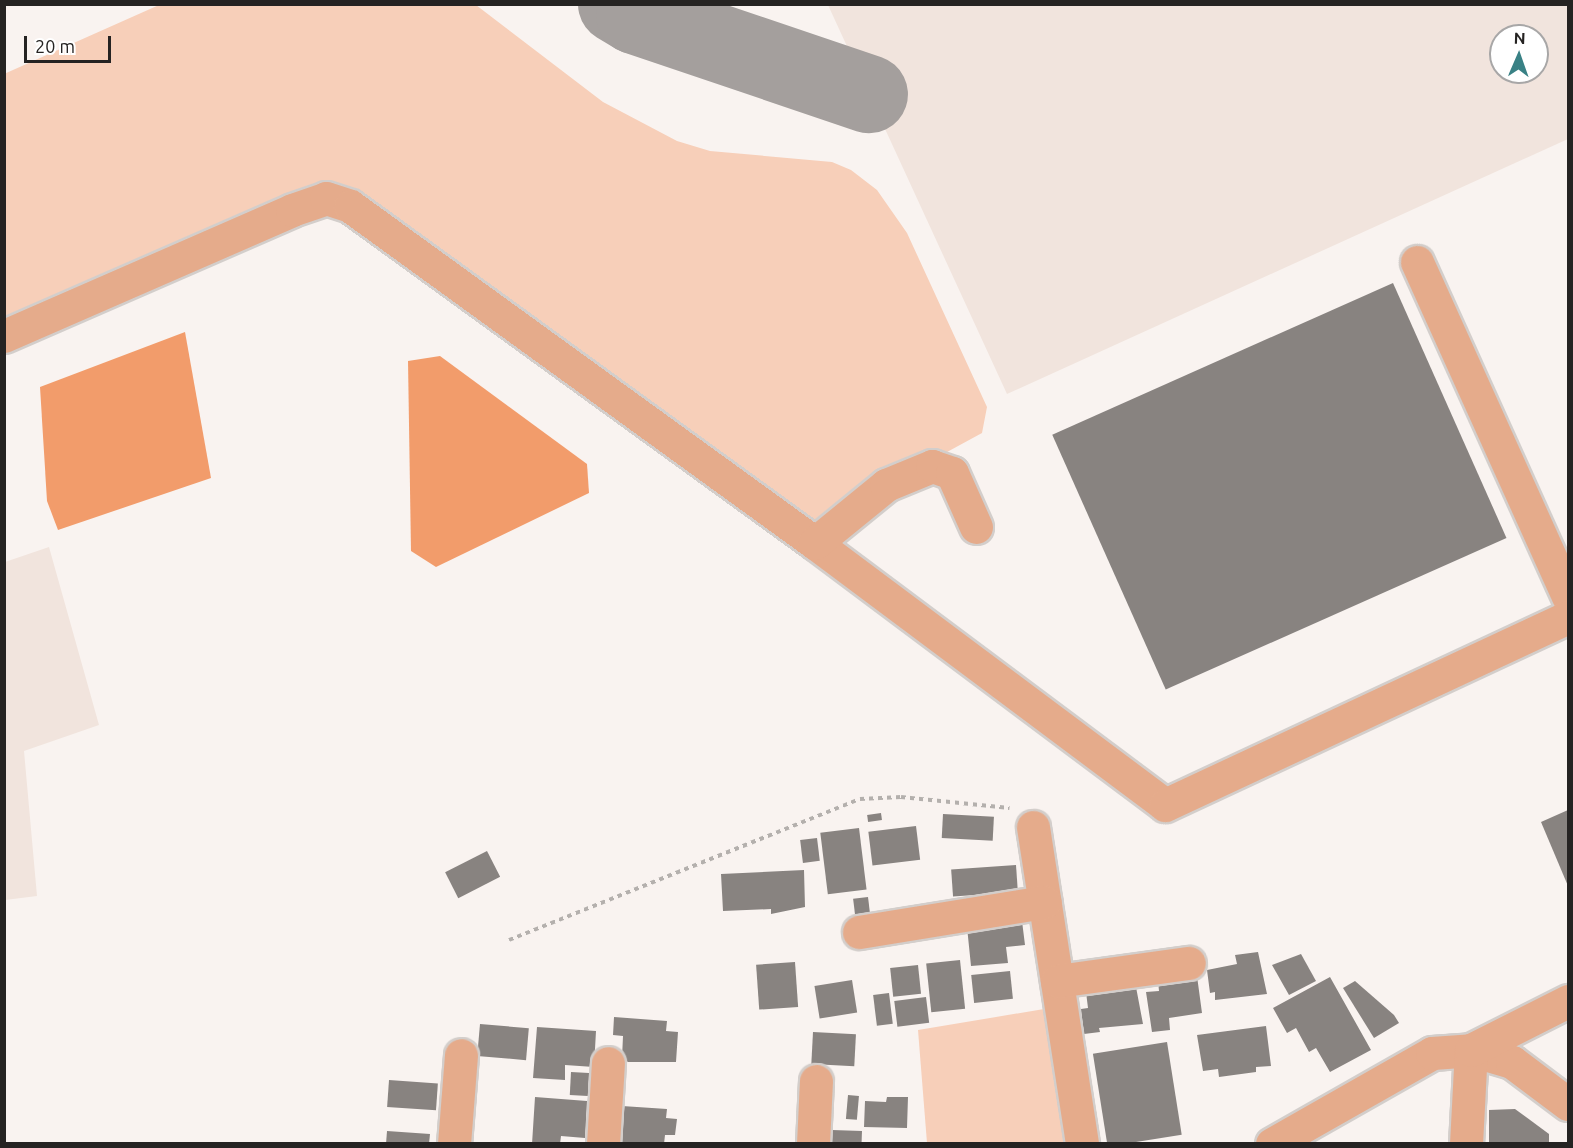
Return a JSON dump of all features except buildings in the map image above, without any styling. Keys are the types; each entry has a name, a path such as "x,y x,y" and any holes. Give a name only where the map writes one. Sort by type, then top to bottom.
{"street":[{"path":"4,336 326,198 350,206 815,543 1165,805 1569,617"},
{"path":"1418,262 1569,597"},
{"path":"815,543 886,485 932,466 952,473 976,526"},
{"path":"1033,826 1082,1143"},
{"path":"859,932 1045,902"},
{"path":"1057,981 1189,963"},
{"path":"1471,1050 1569,1001"},
{"path":"1466,1143 1471,1050"},
{"path":"1272,1143 1432,1053 1471,1050 1512,1062 1569,1104"},
{"path":"454,1143 461,1055"},
{"path":"603,1143 608,1063"},
{"path":"813,1143 816,1081"}],"path":[{"path":"509,940 860,799 901,797 1009,808 1033,826"}],"shaded area":[{"path":"159,5 476,5 603,102 677,141 710,151 832,162 851,170 877,190 907,233 987,407 982,433 822,520 808,522 364,199 5,321 4,74"},
{"path":"828,5 1568,5 1568,139 1007,394"},
{"path":"185,332 211,478 58,530 47,501 40,387"},
{"path":"440,356 587,464 589,493 436,567 411,551 408,361"},
{"path":"49,547 99,725 24,751 37,896 5,900 5,562"},
{"path":"1044,1009 1065,1143 927,1143 918,1030"}],"taxiway":[{"path":"617,4 635,15 869,94"}]}
